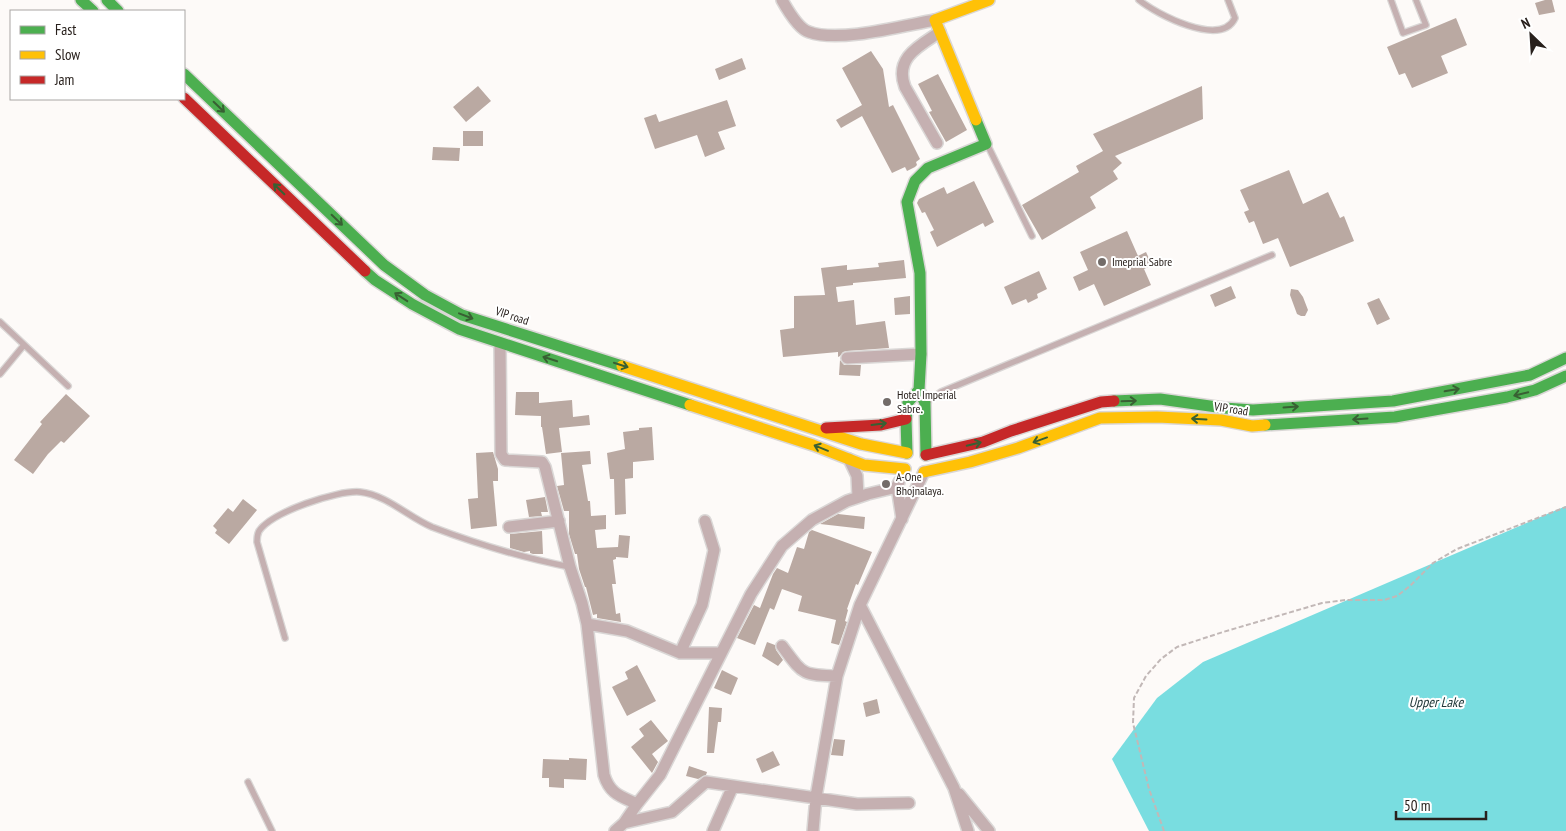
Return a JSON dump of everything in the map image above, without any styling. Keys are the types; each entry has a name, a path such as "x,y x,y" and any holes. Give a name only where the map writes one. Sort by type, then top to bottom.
{"main road":[{"path":"82,0 92,10"},
{"path":"107,0 117,10"},
{"path":"185,99 375,280 412,304 459,329 814,445 864,465 904,469 911,475 920,475 924,472 929,461 926,455 925,403 920,390 920,273 907,202 915,181 928,168 986,144 935,20 989,0"},
{"name":"VIP road","path":"185,75 384,265 425,295 462,315 817,428 880,450 907,453"},
{"name":"VIP road","path":"926,455 983,442 1101,402 1160,399 1253,410 1394,401 1530,375 1566,358"},
{"name":"VIP road","path":"924,472 970,462 1018,448 1100,418 1157,417 1221,420 1252,426 1396,417 1535,390 1566,376"},
{"path":"904,469 903,460 907,453 906,419 908,402 920,390"},
{"path":"817,428 880,425 906,419"},
{"path":"907,453 918,450 926,455"}],"street":[{"path":"782,0 788,12 807,32 839,37 935,20"},
{"path":"937,143 905,87 902,80 902,66 918,47 940,32"},
{"path":"500,342 501,454 505,460 542,462 544,464 570,568 587,624 604,775 607,785 612,792 637,804"},
{"path":"847,358 921,354"},
{"path":"849,459 857,476 858,498"},
{"path":"902,519 897,487 904,469"},
{"path":"813,831 816,797 837,676 860,605 924,472"},
{"path":"620,828 660,775 751,594 782,546 812,520 847,501 897,487"},
{"path":"680,653 702,605 714,550 705,520"},
{"path":"509,527 559,521"},
{"path":"860,605 954,788 968,831"},
{"path":"587,624 627,631 680,653 721,653"},
{"path":"782,646 798,667 806,673 837,676"},
{"path":"620,828 672,812 706,782 857,804 910,803"},
{"path":"713,831 732,786"},
{"path":"954,788 989,831"}],"lane":[{"path":"1139,0 1149,9 1176,22 1205,29 1220,30 1233,23 1235,18 1228,0"},
{"path":"1391,0 1403,33 1426,25 1416,0"},
{"path":"986,144 1032,236"},
{"path":"925,403 941,392 1272,255"},
{"path":"0,322 68,386"},
{"path":"0,374 24,345"},
{"path":"285,638 256,542 257,535 265,525 286,512 325,497 360,492 373,495 431,526 507,553 570,568"},
{"path":"248,782 272,831"}],"path":[{"path":"1164,831 1149,789 1133,723 1134,698 1146,676 1161,659 1177,647 1322,603 1344,600 1384,600 1397,596 1433,563 1457,549 1566,507"}],"water":[{"name":"Upper Lake","path":"1566,506 1566,831 1149,831 1112,759 1157,698 1203,662"}],"building":[{"path":"1552,0 1555,12 1539,15 1535,3"},
{"path":"1456,18 1467,45 1441,56 1448,73 1412,88 1405,73 1399,75 1387,47"},
{"path":"871,51 883,69 889,107 893,105 920,159 916,162 917,165 915,167 907,171 905,167 892,173 862,116 841,128 836,120 862,105 842,68"},
{"path":"742,58 746,69 719,80 715,69"},
{"path":"938,74 967,130 946,142 929,112 932,111 918,84"},
{"path":"478,86 491,101 466,122 453,107"},
{"path":"1202,86 1203,119 1115,156 1122,163 1113,171 1118,179 1090,197 1096,208 1042,240 1022,205 1079,172 1076,166 1103,151 1093,134"},
{"path":"727,100 736,126 718,132 725,149 705,157 697,135 655,149 644,118 656,114 659,122"},
{"path":"463,131 483,131 483,146 463,146"},
{"path":"433,147 460,148 459,161 432,160"},
{"path":"1289,170 1303,204 1328,192 1340,218 1344,216 1354,241 1290,267 1278,238 1263,244 1254,221 1249,223 1244,212 1249,210 1240,190"},
{"path":"974,181 994,222 985,227 983,223 937,247 930,232 934,230 925,212 922,213 917,203 919,199 944,187 947,194"},
{"path":"1127,231 1138,256 1146,252 1152,265 1144,269 1151,285 1104,306 1094,284 1079,291 1073,277 1088,270 1080,252"},
{"path":"904,260 906,278 853,283 853,285 836,287 838,302 854,300 856,325 885,321 889,348 847,351 838,357 838,352 783,357 780,330 794,328 794,296 825,295 821,268 847,265 847,270 879,267 878,263"},
{"path":"1039,271 1047,289 1037,294 1038,298 1028,303 1026,299 1012,305 1004,287"},
{"path":"1231,286 1236,298 1215,307 1210,295"},
{"path":"1291,289 1298,290 1303,297 1308,310 1305,316 1297,314 1290,295"},
{"path":"910,296 910,314 895,315 894,298"},
{"path":"1379,298 1390,319 1377,325 1367,303"},
{"path":"840,360 844,365 861,365 860,376 839,375"},
{"path":"516,392 539,392 539,403 572,400 573,417 589,415 590,425 559,428 562,452 546,454 541,416 515,415"},
{"path":"66,394 90,416 64,443 61,441 48,454 33,474 14,460 42,424 40,422"},
{"path":"652,427 654,460 633,462 633,478 625,479 626,514 615,515 614,479 610,479 607,453 625,449 623,432"},
{"path":"590,451 591,464 582,465 588,501 590,501 591,516 606,515 606,529 595,530 597,548 618,547 619,535 630,536 628,558 616,557 613,560 616,584 612,584 616,614 620,613 621,622 597,618 597,614 593,615 579,569 577,554 575,554 569,534 569,511 564,511 557,486 564,485 561,453"},
{"path":"493,452 498,469 498,481 493,481 497,526 471,529 468,499 478,498 476,453"},
{"path":"545,497 548,512 541,512 542,516 529,517 526,500"},
{"path":"243,499 257,510 229,544 215,533 217,530 213,526 228,508 233,512"},
{"path":"838,514 865,517 864,529 820,524"},
{"path":"812,530 872,552 858,585 856,584 847,609 845,621 847,622 839,645 831,643 836,620 798,611 802,596 782,589 774,610 770,608 755,645 737,638 754,605 760,608 777,568 788,573 797,547 804,549 809,532"},
{"path":"542,531 543,554 533,554 530,551 524,552 510,548 510,534"},
{"path":"767,642 775,645 783,660 778,666 762,656"},
{"path":"637,665 656,701 627,716 612,687 628,679 625,672"},
{"path":"722,670 738,678 731,695 714,688"},
{"path":"877,699 880,713 866,717 863,703"},
{"path":"709,707 722,708 714,753 707,753"},
{"path":"651,720 668,741 652,754 658,762 652,773 631,747 644,736 639,729"},
{"path":"834,739 845,740 843,756 831,755"},
{"path":"773,751 780,765 762,773 756,759"},
{"path":"569,758 587,759 586,780 564,779 564,788 549,787 549,778 542,778 543,759 569,760"},
{"path":"689,766 707,772 706,775 698,779 686,776"}],"traffic: fast":[{"path":"81,0 92,10"},
{"path":"107,0 117,10"},
{"path":"185,75 384,265 425,295 462,315 622,366"},
{"path":"926,455 925,403 919,390 921,354 920,273 907,202 915,181 928,168 986,144 976,120"},
{"path":"365,271 375,280 412,304 459,329 690,405"},
{"path":"1114,401 1160,399 1253,410 1393,401 1530,375 1566,358"},
{"path":"1265,425 1395,417 1507,397 1535,390 1566,376"},
{"path":"907,453 906,419 908,402 919,390"}],"traffic: slow":[{"path":"976,120 935,20 989,0"},
{"path":"622,366 861,444 907,453"},
{"path":"690,405 813,445 864,465 905,469"},
{"path":"924,472 970,462 1018,448 1100,418 1157,417 1221,420 1252,426 1265,425"}],"traffic: jam":[{"path":"185,99 365,271"},
{"path":"926,455 983,442 1101,402 1114,401"},
{"path":"826,428 881,425 906,419"}],"place":[{"name":"Imeprial Sabre","path":"1102,262"},
{"name":"Hotel Imperial Sabre.","path":"887,402"},
{"name":"A-One Bhojnalaya.","path":"886,484"}]}
